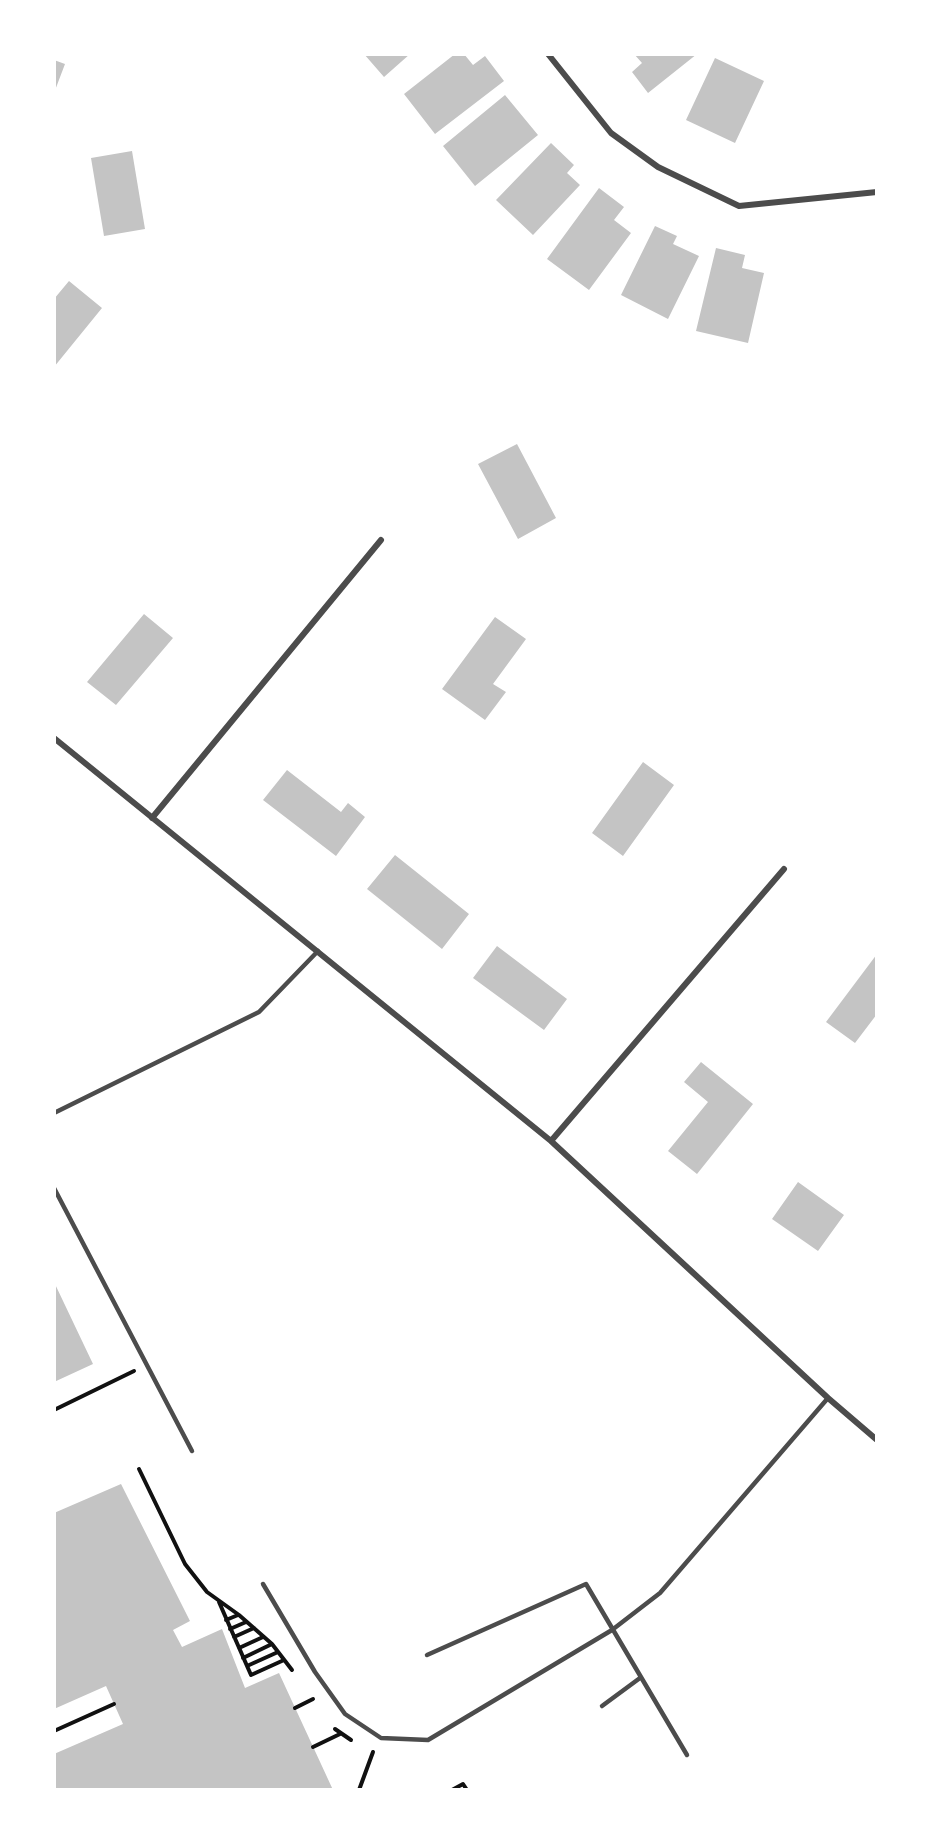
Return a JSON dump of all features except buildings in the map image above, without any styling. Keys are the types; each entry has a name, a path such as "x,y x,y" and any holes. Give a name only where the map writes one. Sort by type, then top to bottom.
{"street":[{"path":"548,54 611,133 658,167 739,206 877,192"},
{"path":"152,818 381,540"},
{"path":"54,738 551,1141 828,1398 877,1440"},
{"path":"551,1141 784,869"}],"lane":[{"path":"54,1113 260,1012 318,951"},
{"path":"54,1188 192,1451"},
{"path":"262,1584 315,1672 345,1714 381,1738 428,1740 612,1630 660,1593 828,1398"},
{"path":"427,1655 586,1584 687,1755"},
{"path":"602,1706 640,1678"}],"path":[{"path":"54,1410 147,1365"},
{"path":"139,1469 185,1564 207,1592 272,1644 294,1672"},
{"path":"218,1600 251,1675 284,1660"},
{"path":"223,1612 230,1609"},
{"path":"226,1620 238,1615"},
{"path":"230,1629 246,1622"},
{"path":"234,1637 254,1628"},
{"path":"239,1648 263,1636"},
{"path":"243,1658 272,1644"},
{"path":"247,1666 278,1652"},
{"path":"308,1692 316,1705"},
{"path":"295,1708 313,1699"},
{"path":"54,1731 114,1704"},
{"path":"333,1726 340,1734 356,1743"},
{"path":"313,1747 340,1734"},
{"path":"359,1790 373,1752 364,1748"},
{"path":"452,1790 463,1784 467,1790"}]}
